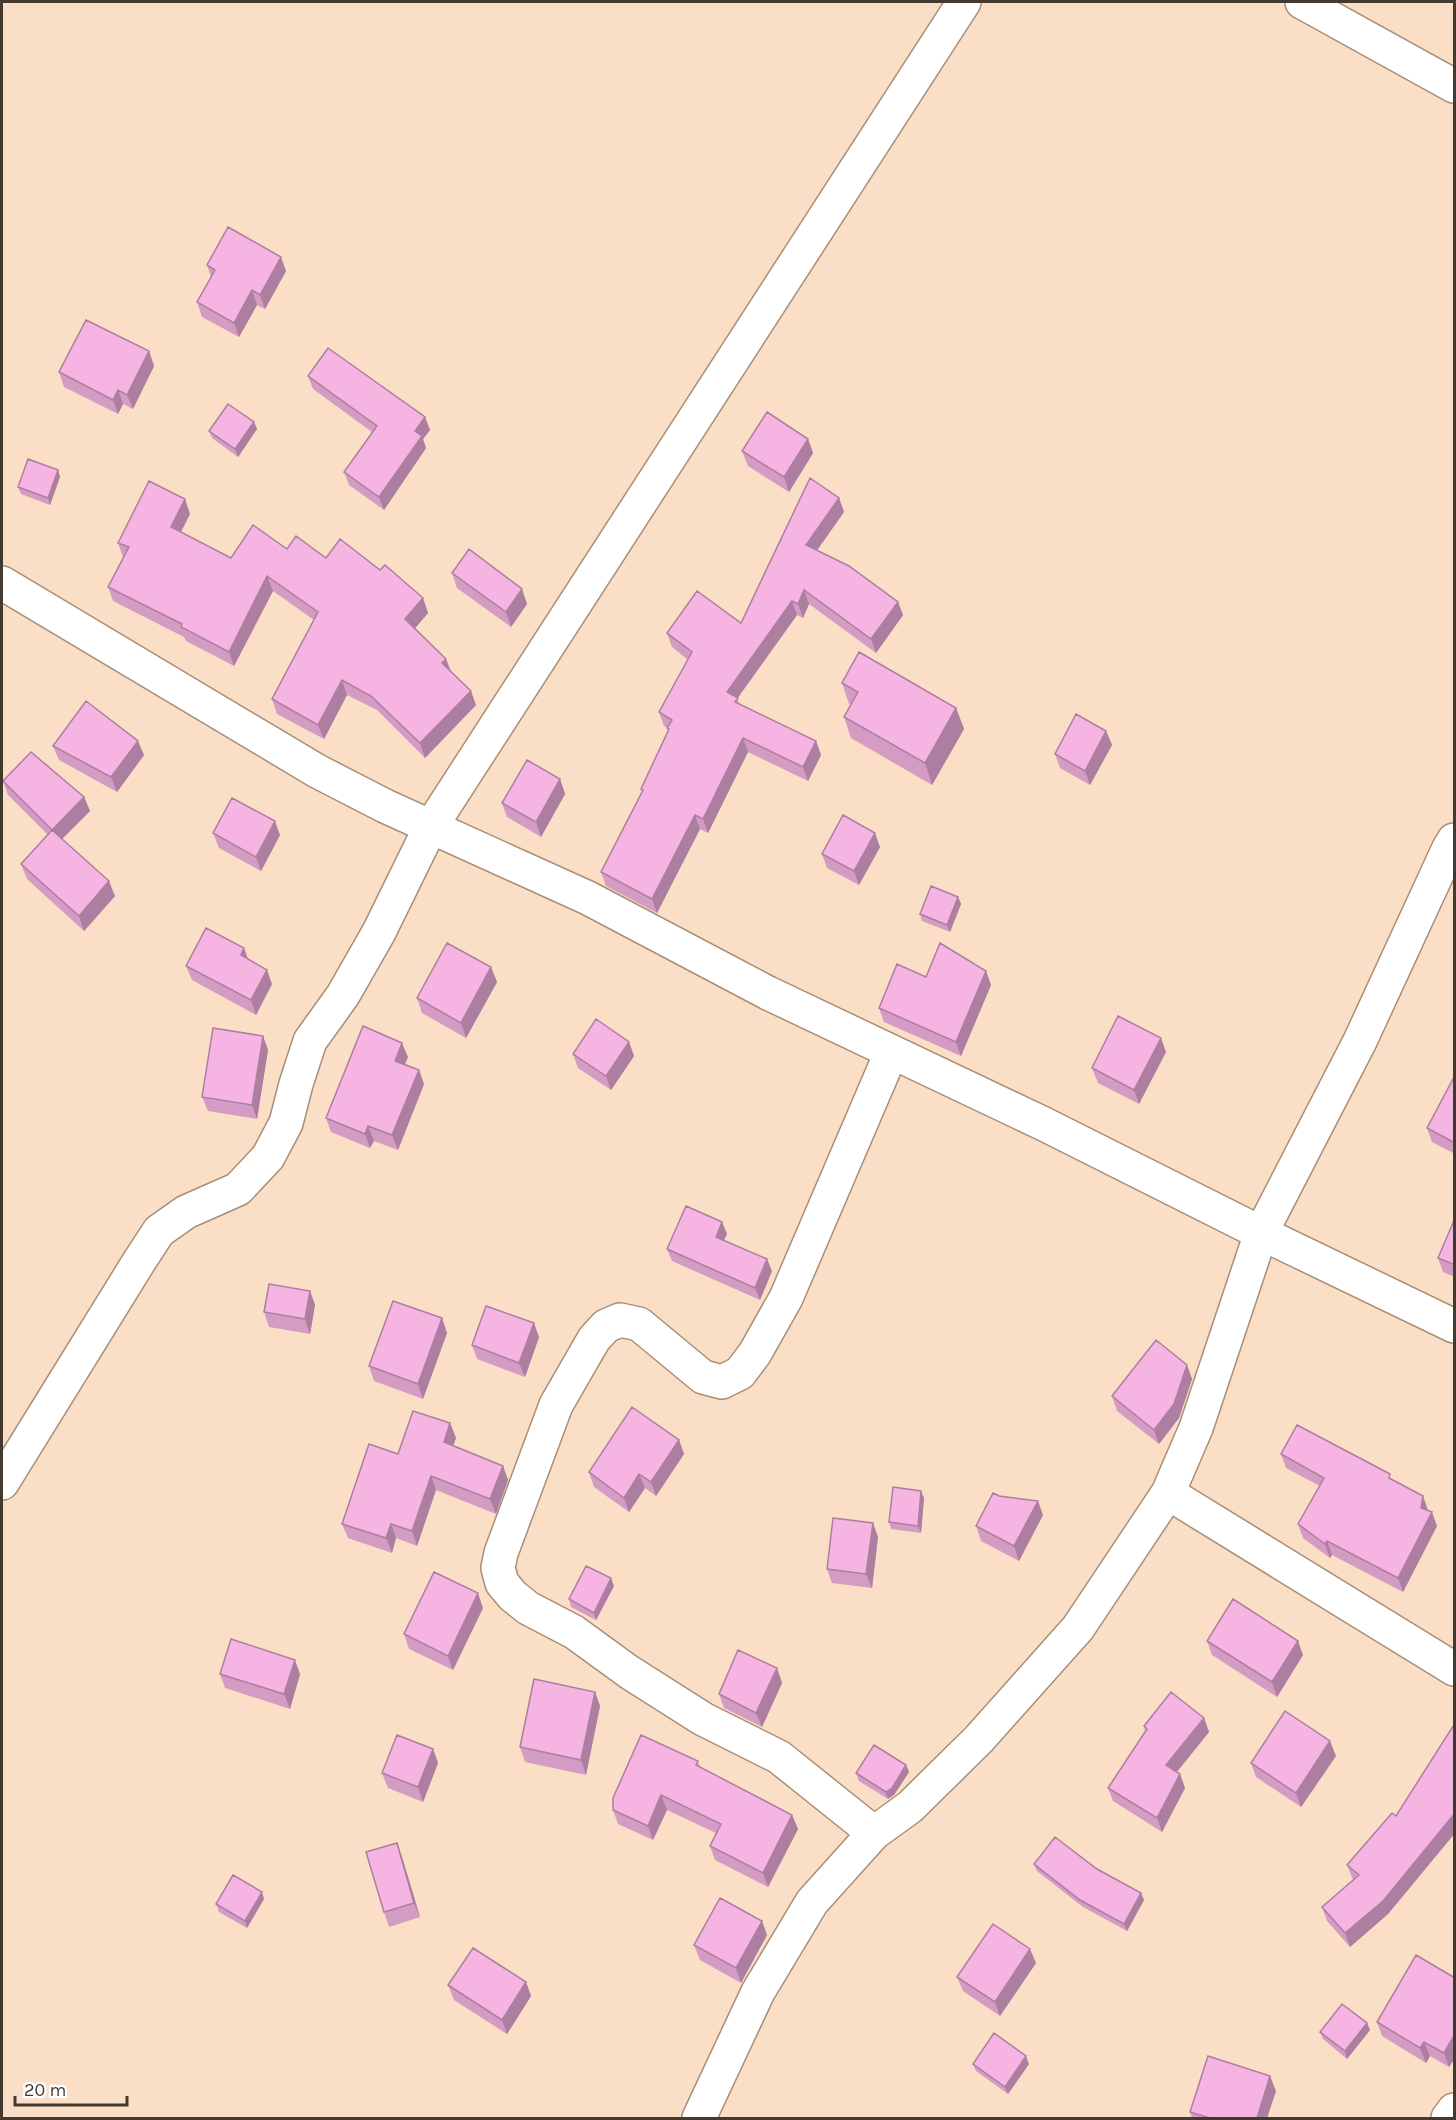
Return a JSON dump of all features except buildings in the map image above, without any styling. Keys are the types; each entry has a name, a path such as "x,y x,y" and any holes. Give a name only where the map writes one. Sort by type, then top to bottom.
{"street":[{"path":"2,1483 159,1231 186,1212 238,1189 268,1157 286,1124 310,1041 343,994 380,932 430,828 964,2"},
{"path":"1302,2 1455,86"},
{"path":"2,582 317,771 430,828 588,898 768,993 1044,1124 1261,1233 1455,1326"},
{"path":"699,2118 758,1992 812,1902 874,1833 910,1807 979,1739 1078,1628 1168,1493 1196,1428 1261,1233 1360,1041 1449,848 1455,840"},
{"path":"874,1833 779,1757 704,1719 628,1672 574,1632 528,1608 502,1583 498,1568 501,1553 556,1405 594,1339 606,1326 621,1320 639,1324 703,1377 722,1382 740,1373 755,1353 786,1298 891,1053"},
{"path":"1168,1493 1455,1669"},
{"path":"1448,2118 1455,2110"}]}
